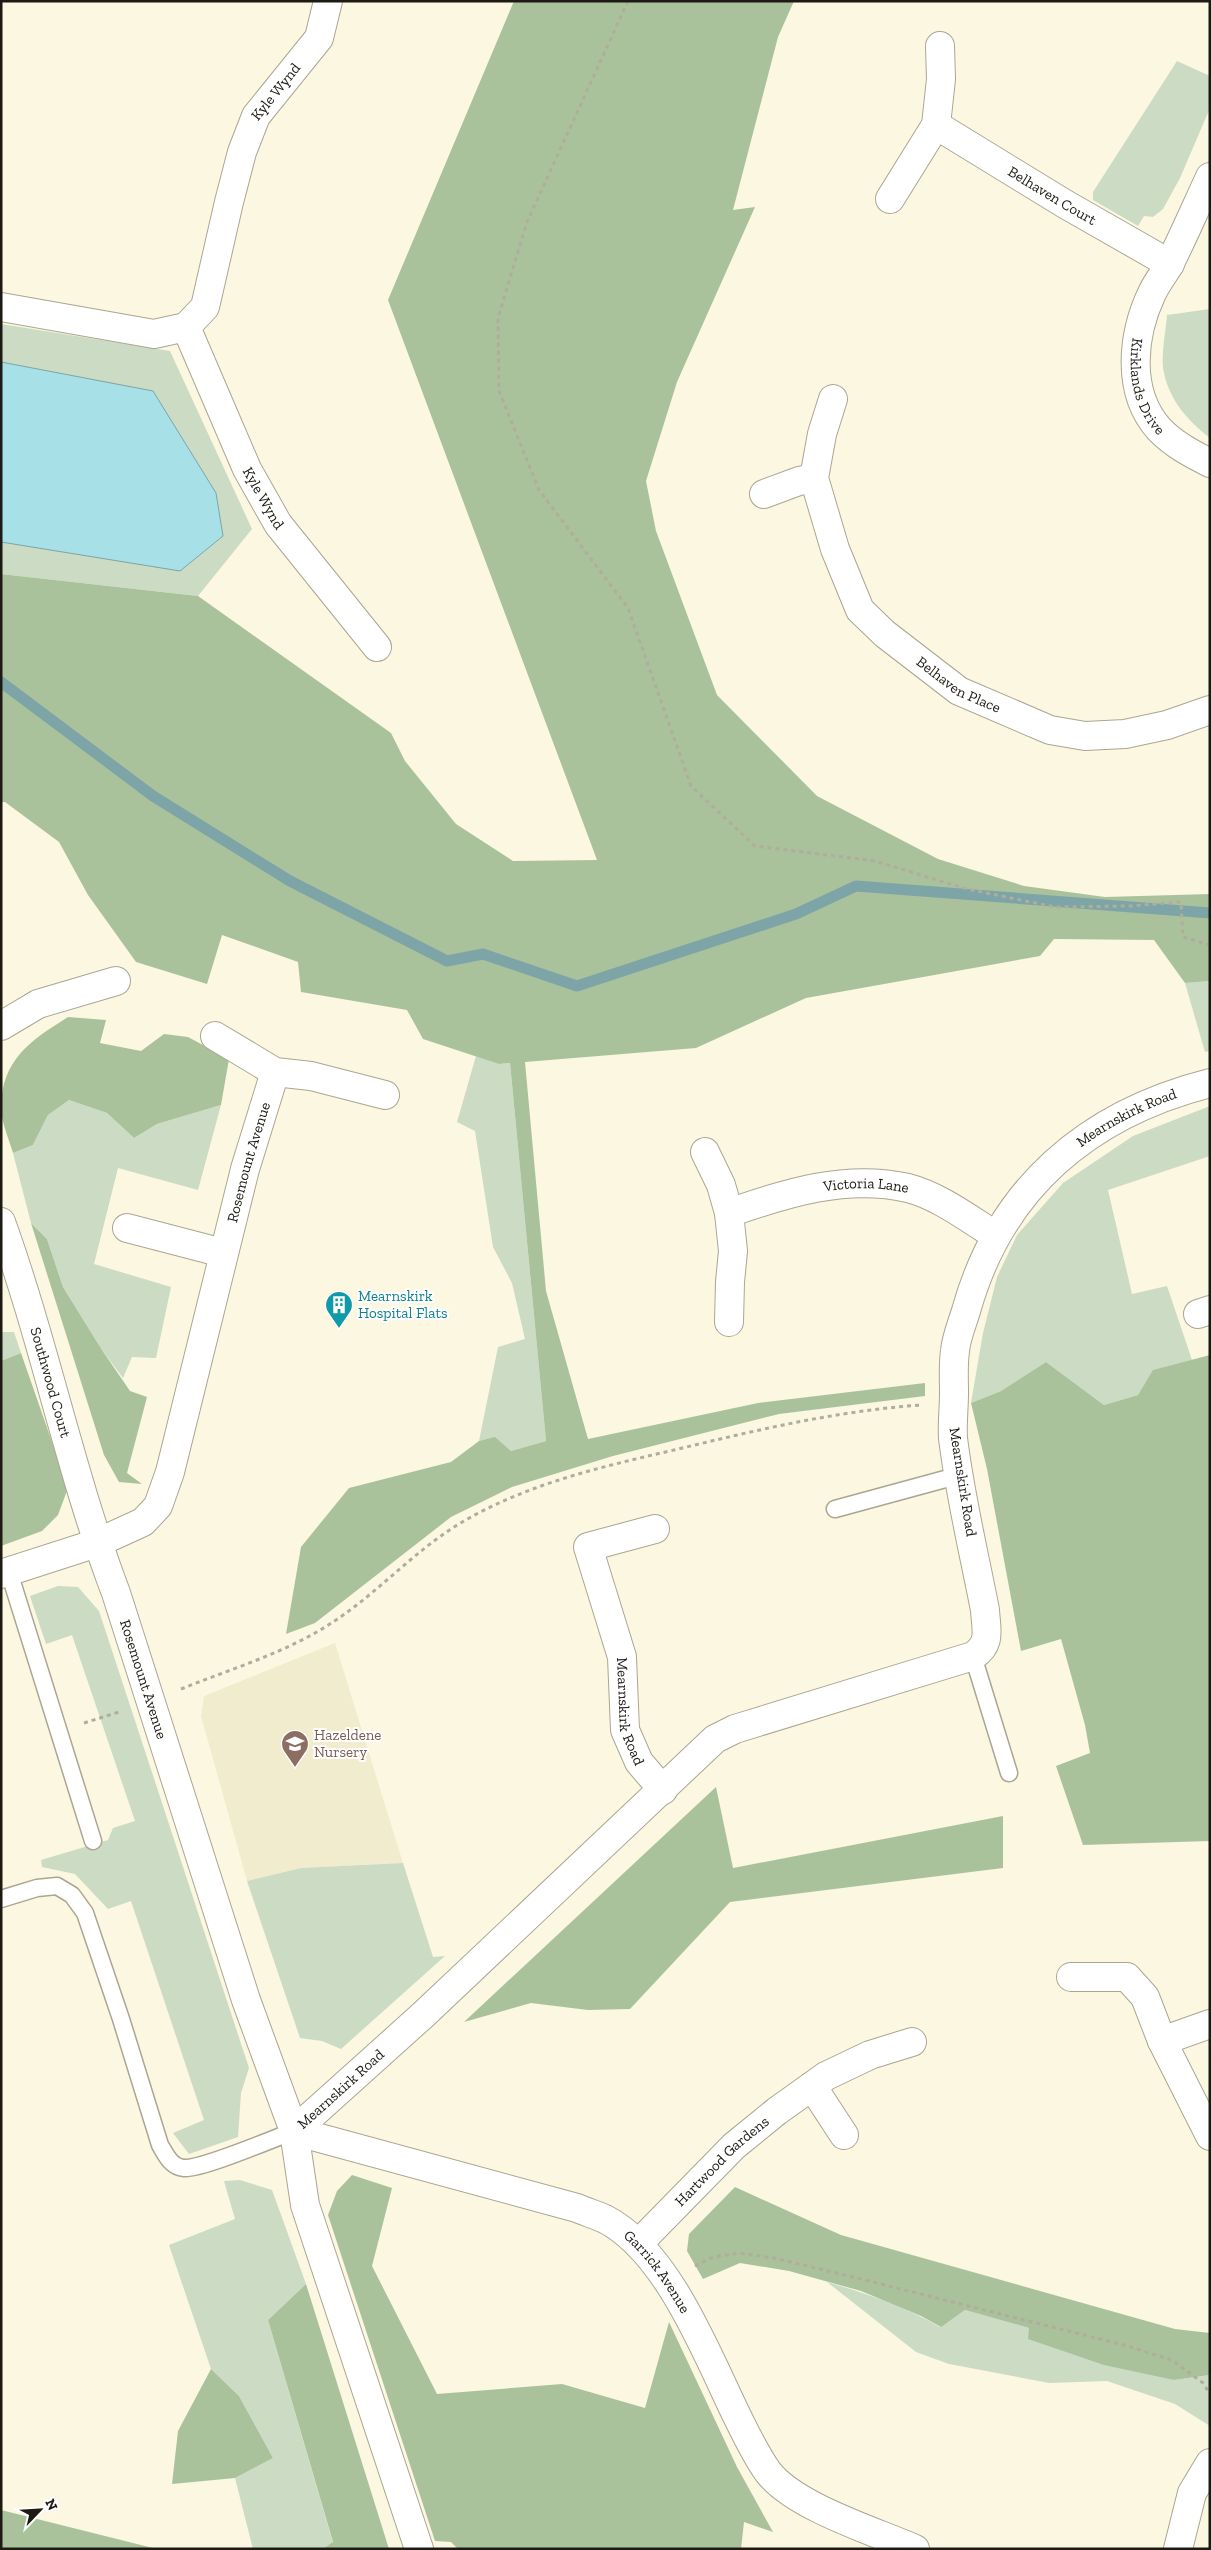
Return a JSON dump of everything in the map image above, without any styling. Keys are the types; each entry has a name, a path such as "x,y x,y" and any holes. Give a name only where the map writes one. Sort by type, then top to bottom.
{"street":[{"name":"Kyle Wynd","path":"328,1 319,38 256,116 242,152 205,306 186,327 247,469 278,524 377,647"},
{"path":"890,199 936,125 941,79 940,46"},
{"name":"Belhaven Court","path":"936,125 1064,204 1170,264"},
{"name":"Kirklands Drive","path":"1210,177 1170,264 1152,293 1139,329 1135,370 1142,403 1159,429 1189,452 1210,463"},
{"path":"1,308 154,334 186,327"},
{"name":"Belhaven Place","path":"833,399 822,434 814,478 835,549 860,610 885,634 959,691 1050,730 1085,736 1125,734 1167,725 1210,710"},
{"path":"764,494 799,481 814,478"},
{"path":"1,1026 38,1004 116,982"},
{"path":"215,1036 276,1072 311,1076 385,1095"},
{"name":"Rosemount Avenue","path":"276,1072 245,1169 170,1472 158,1506 143,1522 97,1543 116,1593 246,2000 294,2131"},
{"name":"Mearnskirk Road","path":"419,2549 305,2205 294,2131 423,2014 715,1739 734,1730 973,1656 984,1649 987,1637 986,1619 953,1437 955,1351 972,1287 995,1235 1031,1184 1082,1139 1131,1111 1180,1091 1210,1083"},
{"path":"705,1152 721,1184 729,1213 733,1251 729,1322"},
{"name":"Victoria Lane","path":"729,1213 824,1185 866,1183 909,1188 947,1205 995,1235"},
{"name":"Southwood Court","path":"1,1222 19,1272 97,1543"},
{"path":"127,1228 223,1253"},
{"name":"Mearnskirk Road","path":"655,1530 588,1547 622,1656 625,1730 639,1762 663,1790"},
{"path":"5,1573 97,1543"},
{"path":"1071,1976 1127,1977 1145,1997 1162,2041 1210,2136"},
{"path":"1162,2041 1210,2024"},
{"name":"Hartwood Gardens","path":"638,2244 734,2146 812,2086 826,2076 870,2055 912,2042"},
{"path":"812,2086 844,2135"},
{"name":"Garrick Avenue","path":"294,2131 577,2208 606,2220 638,2244 667,2281 688,2314 748,2438 769,2473 799,2498 915,2549"},
{"path":"1178,2549 1192,2493 1210,2463"}],"lane":[{"path":"835,1509 960,1475"},
{"path":"5,1573 59,1732 93,1841"},
{"path":"973,1656 1009,1773"},
{"path":"1,1899 37,1888 58,1886 72,1895 85,1913 121,2018 160,2145 170,2163 184,2168 205,2163 294,2131"}],"path":[{"path":"628,1 528,222 498,318 499,391 539,490 628,608 690,786 755,846 874,860 966,889 1055,907 1130,906 1181,902 1183,937 1210,945"},
{"path":"59,1732 149,1701 304,1641 338,1619 398,1569 463,1522 520,1492 597,1468 776,1425 864,1409 954,1403"},
{"path":"667,2281 713,2257 738,2253 774,2258 1143,2351 1172,2360 1203,2383 1210,2394"}],"shaded area":[{"name":"Hazeldene Nursery","path":"335,1643 403,1863 301,1868 247,1881 201,1716 204,1696"}],"green space":[{"path":"514,1 794,1 778,37 733,210 755,207 677,382 646,481 656,531 717,695 817,796 938,859 1024,886 1105,897 1210,894 1210,981 1185,983 1154,940 1054,939 1040,956 806,998 696,1048 525,1062 546,1291 588,1439 758,1403 925,1383 925,1396 779,1414 613,1456 512,1487 451,1517 315,1623 286,1634 301,1547 349,1488 451,1462 479,1441 495,1437 511,1451 546,1441 510,1063 499,1064 423,1039 407,1010 301,992 298,962 222,935 207,984 136,962 88,895 59,842 5,802 1,802 1,574 198,596 391,733 405,761 456,824 513,861 597,860 388,300"},
{"path":"1177,61 1210,76 1210,108 1180,178 1163,209 1153,217 1144,216 1138,226 1093,200 1093,192"},
{"path":"1210,309 1210,438 1194,425 1175,401 1164,373 1163,360 1167,315"},
{"path":"1,324 170,351 252,529 198,596 1,574"},
{"path":"1210,981 1210,1051 1205,1052 1185,983"},
{"path":"68,1017 106,1020 100,1043 141,1051 164,1034 188,1037 229,1059 221,1105 157,1124 134,1138 107,1113 69,1100 48,1115 33,1145 13,1153 1,1112 2,1094 6,1079 12,1065 30,1044"},
{"path":"476,1056 499,1064 510,1063 546,1441 511,1451 495,1438 479,1441 498,1347 525,1339 512,1283 493,1247 475,1131 457,1122"},
{"path":"69,1100 107,1113 134,1138 157,1124 221,1105 198,1190 118,1168 94,1264 171,1287 156,1358 132,1357 123,1378 102,1350 63,1287 47,1239 31,1223 13,1153 33,1145 48,1115"},
{"path":"1210,1106 1210,1156 1108,1190 1132,1294 1167,1286 1192,1360 1154,1370 1138,1395 1104,1405 1046,1362 1001,1391 971,1403 983,1333 997,1277 1017,1235 1063,1183 1133,1136"},
{"path":"31,1223 47,1239 63,1287 102,1350 130,1391 147,1397 127,1473 142,1484 119,1482 104,1455"},
{"path":"1,1332 14,1332 21,1353 1,1361"},
{"path":"21,1353 68,1488 58,1515 42,1531 1,1546 1,1361"},
{"path":"1210,1355 1210,1841 1083,1845 1056,1766 1090,1753 1085,1725 1061,1639 1021,1651 987,1469 971,1403 1001,1391 1046,1362 1104,1405 1138,1395 1153,1370"},
{"path":"58,1586 78,1587 99,1611 249,2068 241,2093 238,2137 189,2154 173,2133 204,2120 131,1901 108,1909 75,1874 42,1867 41,1860 108,1840 113,1828 135,1821 72,1635 46,1644 30,1596"},
{"path":"716,1787 733,1868 1003,1816 1003,1868 730,1902 630,2009 588,2010 531,2003 464,2022"},
{"path":"403,1863 433,1957 445,1956 341,2049 322,2041 300,2038 247,1881 301,1868"},
{"path":"352,2175 392,2188 372,2266 437,2394 562,2384 645,2408 669,2322 737,2467 773,2532 744,2522 741,2549 458,2549 451,2542 435,2541 328,2215 337,2191"},
{"path":"240,2180 272,2190 306,2284 268,2320 333,2543 323,2549 253,2549 235,2478 273,2458 239,2396 211,2369 169,2245 235,2219 224,2181"},
{"path":"735,2187 841,2235 1175,2329 1210,2333 1210,2375 1174,2380 1104,2365 1028,2339 1029,2328 965,2310 941,2327 921,2316 861,2291 789,2271 740,2263 703,2279 687,2251 689,2234"},
{"path":"827,2282 885,2301 940,2327 965,2310 1029,2328 1174,2380 1210,2375 1210,2426 1175,2404 1107,2381 1049,2383 949,2364 916,2352"},
{"path":"306,2284 389,2549 323,2549 333,2542 268,2320"},
{"path":"211,2369 239,2396 273,2458 235,2478 172,2484 178,2431"},
{"path":"1,2510 157,2549 1,2549"}],"water":[{"path":"1,362 153,391 216,493 223,536 180,571 1,542"}],"waterway":[{"path":"1,682 153,796 290,881 447,961 483,954 577,986 796,914 856,886 1210,913"}],"place":[{"name":"Mearnskirk Hospital Flats","path":"339,1329"},
{"name":"Hazeldene Nursery","path":"295,1768"}]}
